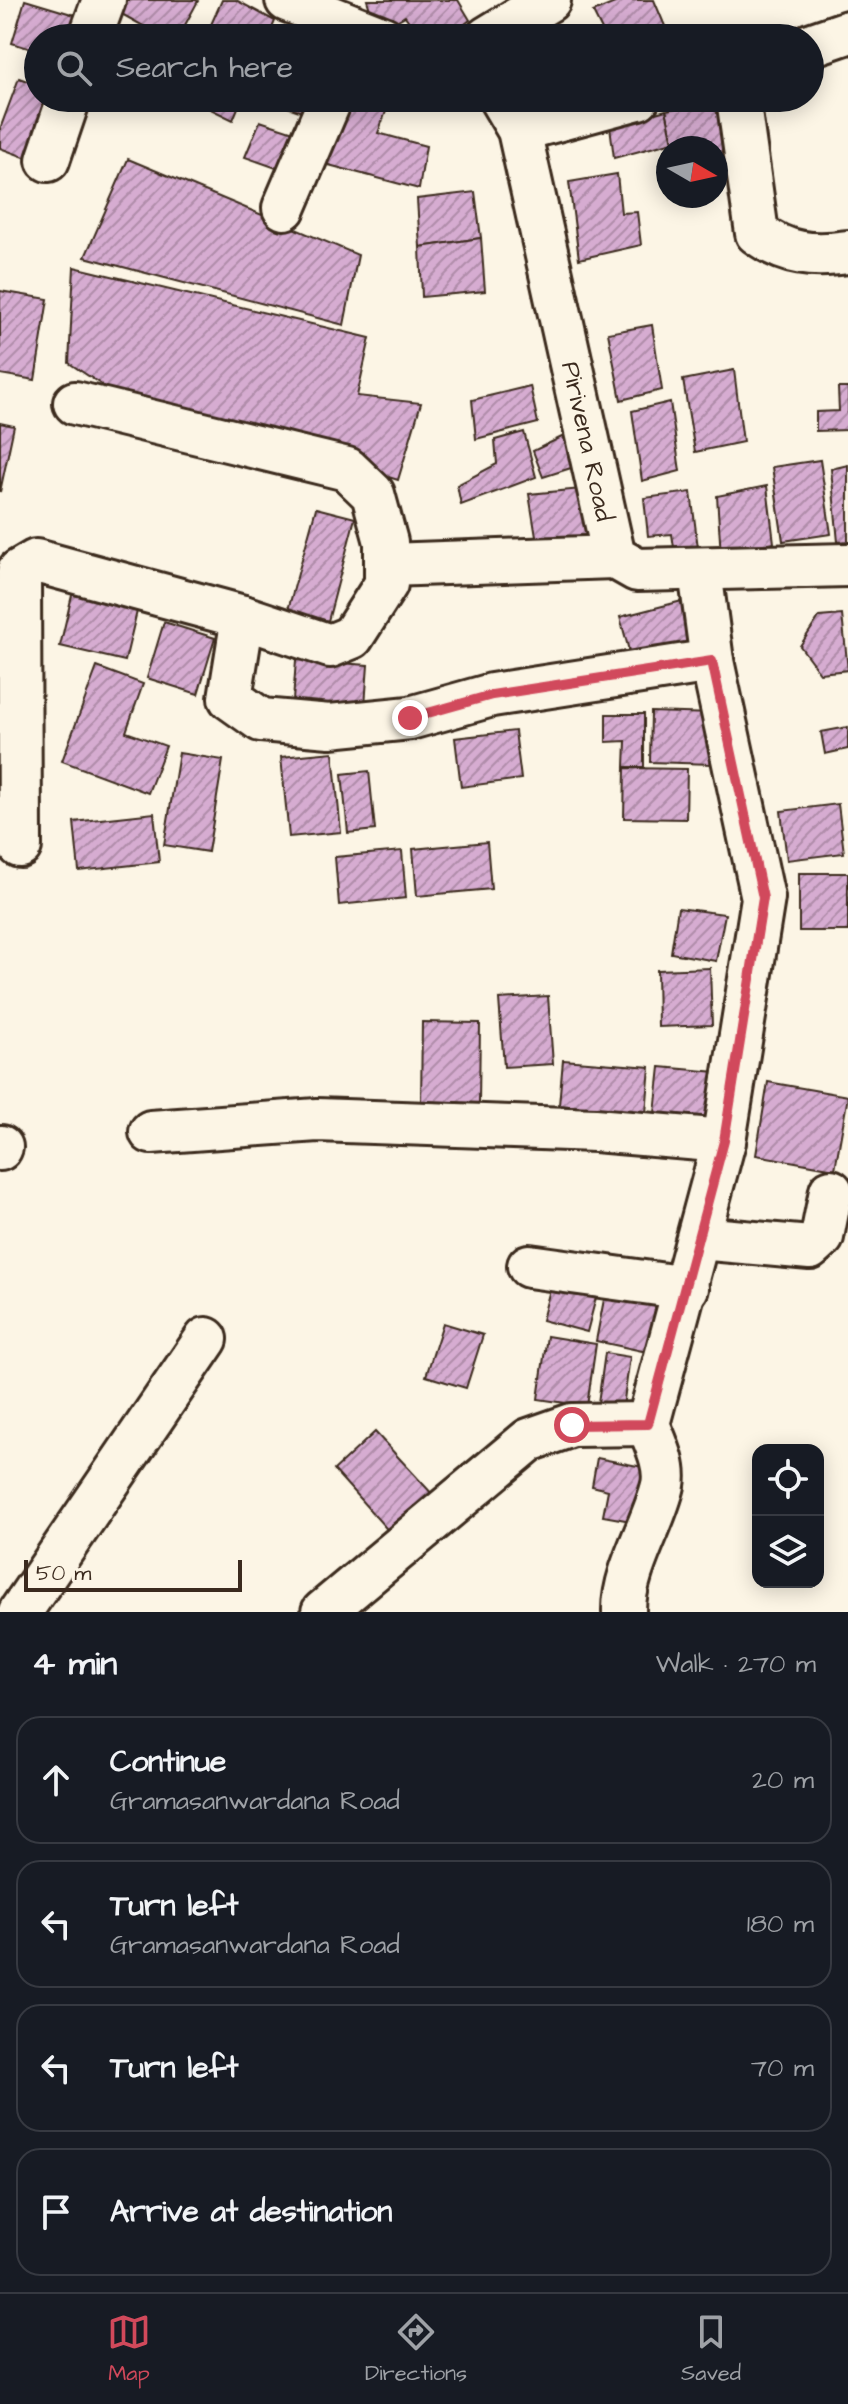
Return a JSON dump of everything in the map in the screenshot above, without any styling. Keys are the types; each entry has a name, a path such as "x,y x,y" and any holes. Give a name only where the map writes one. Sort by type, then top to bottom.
{"street":[{"path":"95,24 104,0"},
{"path":"287,0 342,24"},
{"path":"510,24 549,0"},
{"path":"824,40 848,32"},
{"path":"48,160 64,112"},
{"path":"284,208 325,112"},
{"path":"740,112 757,233 775,246 815,256 848,252"},
{"name":"Pirivena Road","path":"510,114 614,557 637,570 700,571 848,565"},
{"path":"20,846 19,571 36,561 243,617 330,646 352,637 386,584 386,542 373,494 347,469 75,403"},
{"path":"388,565 614,557"},
{"path":"624,1612 651,1514 663,1483 661,1457 648,1424 724,1141 763,898 712,661 700,571"},
{"path":"243,617 230,698 261,720 330,726 410,718 492,695 712,661"},
{"path":"151,1132 317,1120 595,1130 724,1141"},
{"path":"699,1238 810,1248 822,1237 831,1191"},
{"path":"529,1266 687,1288"},
{"path":"20,1612 206,1339"},
{"path":"323,1612 529,1440 572,1425 648,1424"}],"building":[{"path":"25,0 88,19 86,24 24,24 24,47 12,43"},
{"path":"124,0 198,1 186,24 140,24 118,12"},
{"path":"222,0 236,0 275,21 274,24 211,24"},
{"path":"367,0 458,0 470,20 465,24 411,24 405,16 391,24 374,24"},
{"path":"622,0 654,0 664,24 599,24 593,12"},
{"path":"19,78 24,80 24,112 53,112 35,161 0,148 0,129"},
{"path":"217,112 236,112 233,120"},
{"path":"346,112 386,112 378,133 426,146 419,189 325,164"},
{"path":"666,112 731,112 743,160 728,164 728,136 671,136"},
{"path":"666,112 672,136 656,136 656,147 614,158 610,126"},
{"path":"260,121 300,134 282,170 245,157"},
{"path":"128,159 358,255 344,325 85,257"},
{"path":"617,174 621,213 637,212 641,245 579,259 569,182"},
{"path":"475,192 481,238 420,247 417,199"},
{"path":"481,238 485,291 422,297 420,247"},
{"path":"74,267 370,338 357,396 421,403 398,480 108,389 69,363"},
{"path":"0,291 48,299 35,380 0,374"},
{"path":"652,325 662,390 621,400 608,333"},
{"path":"734,370 743,442 695,452 683,380"},
{"path":"530,386 538,423 476,439 472,400"},
{"path":"838,388 848,388 848,430 816,431 816,412 839,411"},
{"path":"670,402 680,471 642,481 632,411"},
{"path":"0,423 14,426 0,492"},
{"path":"524,432 536,477 461,505 457,485 497,464 495,440"},
{"path":"564,436 574,467 543,477 533,451"},
{"path":"820,460 831,534 783,541 772,467"},
{"path":"848,465 848,541 838,542 831,469"},
{"path":"767,486 774,543 721,555 717,496"},
{"path":"592,488 594,543 537,543 529,494"},
{"path":"691,492 698,548 675,554 672,534 648,536 644,498"},
{"path":"316,508 355,518 328,621 288,610"},
{"path":"73,591 138,607 125,661 60,646"},
{"path":"682,601 692,646 632,662 620,617"},
{"path":"842,615 848,670 820,673 800,646 819,617"},
{"path":"164,622 215,638 198,694 147,678"},
{"path":"296,660 368,665 364,719 292,714"},
{"path":"97,667 143,684 126,732 166,746 148,793 62,761"},
{"path":"651,712 713,714 712,764 650,762"},
{"path":"606,714 644,714 644,767 625,767 626,741 606,742"},
{"path":"848,727 848,749 825,754 821,732"},
{"path":"515,731 521,779 461,787 455,738"},
{"path":"333,752 341,832 289,837 281,757"},
{"path":"179,753 223,760 208,852 164,845"},
{"path":"625,768 687,769 686,819 624,818"},
{"path":"369,771 375,830 348,833 342,774"},
{"path":"838,804 844,853 787,860 781,811"},
{"path":"154,813 159,862 79,871 74,822"},
{"path":"487,842 491,889 417,896 413,849"},
{"path":"402,851 406,898 339,905 335,857"},
{"path":"799,873 848,873 848,931 799,931"},
{"path":"678,908 725,914 716,961 671,953"},
{"path":"710,968 712,1025 658,1027 657,970"},
{"path":"548,996 553,1064 504,1067 499,999"},
{"path":"422,1022 480,1023 479,1105 421,1104"},
{"path":"563,1060 650,1067 646,1113 559,1105"},
{"path":"660,1067 728,1073 724,1120 655,1113"},
{"path":"768,1082 848,1096 835,1169 756,1155"},
{"path":"553,1278 598,1290 587,1332 542,1320"},
{"path":"606,1289 657,1300 647,1352 596,1341"},
{"path":"443,1323 483,1335 466,1388 426,1376"},
{"path":"547,1336 596,1344 587,1406 538,1399"},
{"path":"605,1353 630,1357 622,1414 597,1410"},
{"path":"375,1432 435,1497 393,1536 334,1470"},
{"path":"597,1458 648,1468 637,1522 603,1516 608,1490 592,1486"}],"route":[{"path":"410,718 492,695 712,661 763,898 724,1141 648,1424 572,1425"}]}
